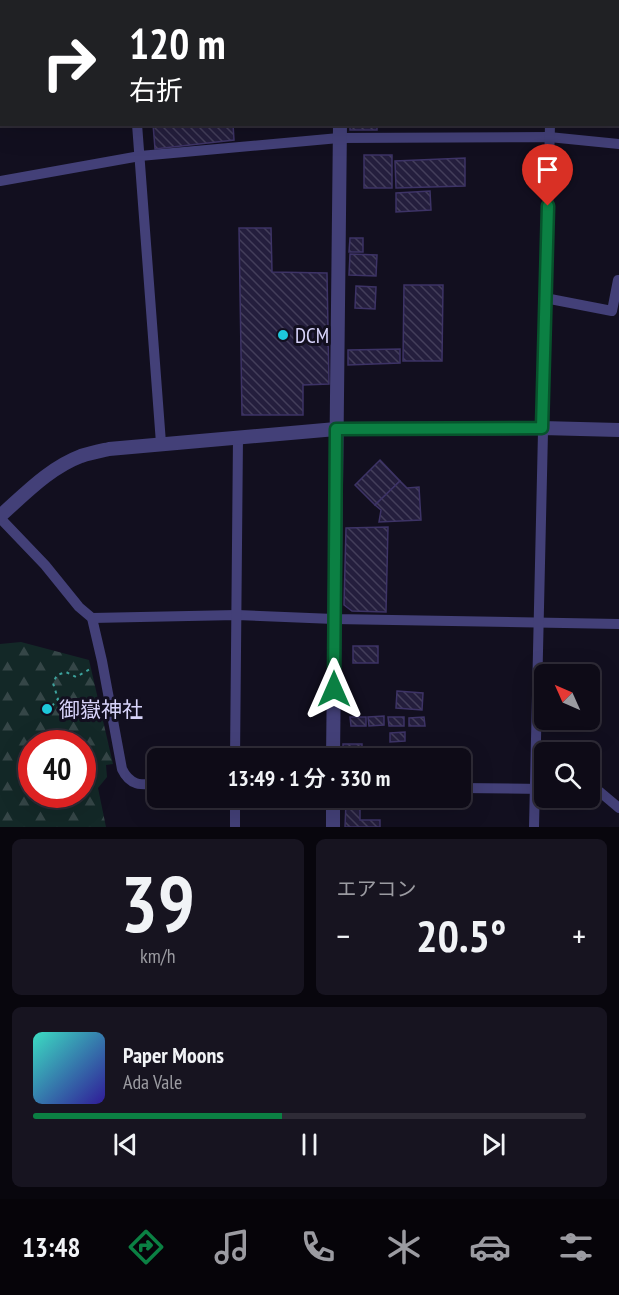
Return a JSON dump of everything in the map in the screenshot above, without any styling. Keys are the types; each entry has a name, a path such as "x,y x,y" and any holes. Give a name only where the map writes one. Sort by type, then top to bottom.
{"street":[{"path":"137,126 161,443"},
{"path":"540,742 542,428 550,126"},
{"path":"333,748 340,131"},
{"path":"0,181 140,156 340,131 549,137 619,144"},
{"path":"545,298 612,311 618,280"},
{"path":"147,784 132,783 126,778 122,769 92,618 78,607 45,565 0,517 40,481 80,456 109,449 238,436 336,429 619,430"},
{"path":"235,748 238,436"},
{"path":"92,618 237,615 539,624 619,624"},
{"path":"471,788 534,789"},
{"path":"600,792 619,808"},
{"path":"235,808 235,827"},
{"path":"333,808 333,827"},
{"path":"534,827 537,808"}],"path":[{"path":"52,706 58,699 53,683 57,675 66,672 76,677 102,662"}],"green space":[{"path":"21,642 89,660 113,764 106,765 107,777 98,788 106,827 0,827 0,644"}],"building":[{"path":"153,126 233,126 234,140 155,149"},
{"path":"350,126 377,126 377,130 350,130"},
{"path":"364,155 392,155 392,188 364,188"},
{"path":"465,158 465,186 396,188 395,161"},
{"path":"430,191 431,210 396,212 396,193"},
{"path":"239,228 271,228 272,272 327,273 329,384 303,385 303,415 242,415"},
{"path":"350,238 363,238 363,252 349,252"},
{"path":"350,254 377,255 376,276 349,275"},
{"path":"404,285 443,285 442,361 403,361"},
{"path":"356,286 376,287 375,309 355,308"},
{"path":"400,349 400,363 348,365 348,350"},
{"path":"380,460 400,481 375,505 355,485"},
{"path":"400,481 407,488 419,487 421,520 379,522 381,510 375,505"},
{"path":"388,527 386,612 352,611 344,605 346,528"},
{"path":"353,646 378,646 378,663 353,663"},
{"path":"397,691 423,693 422,710 396,708"},
{"path":"384,716 384,725 369,726 368,717"},
{"path":"350,717 366,717 366,726 351,726"},
{"path":"388,717 404,717 404,726 389,726"},
{"path":"424,717 425,726 409,726 409,718"},
{"path":"405,732 405,741 390,742 390,733"},
{"path":"343,744 362,744 362,748 343,748"},
{"path":"346,808 360,808 360,820 380,820 380,827 345,827"}],"place":[{"name":"DCM","path":"283,335"},
{"name":"御嶽神社","path":"47,709"}],"route":[{"path":"334,689 336,429 542,428 548,206"}]}
